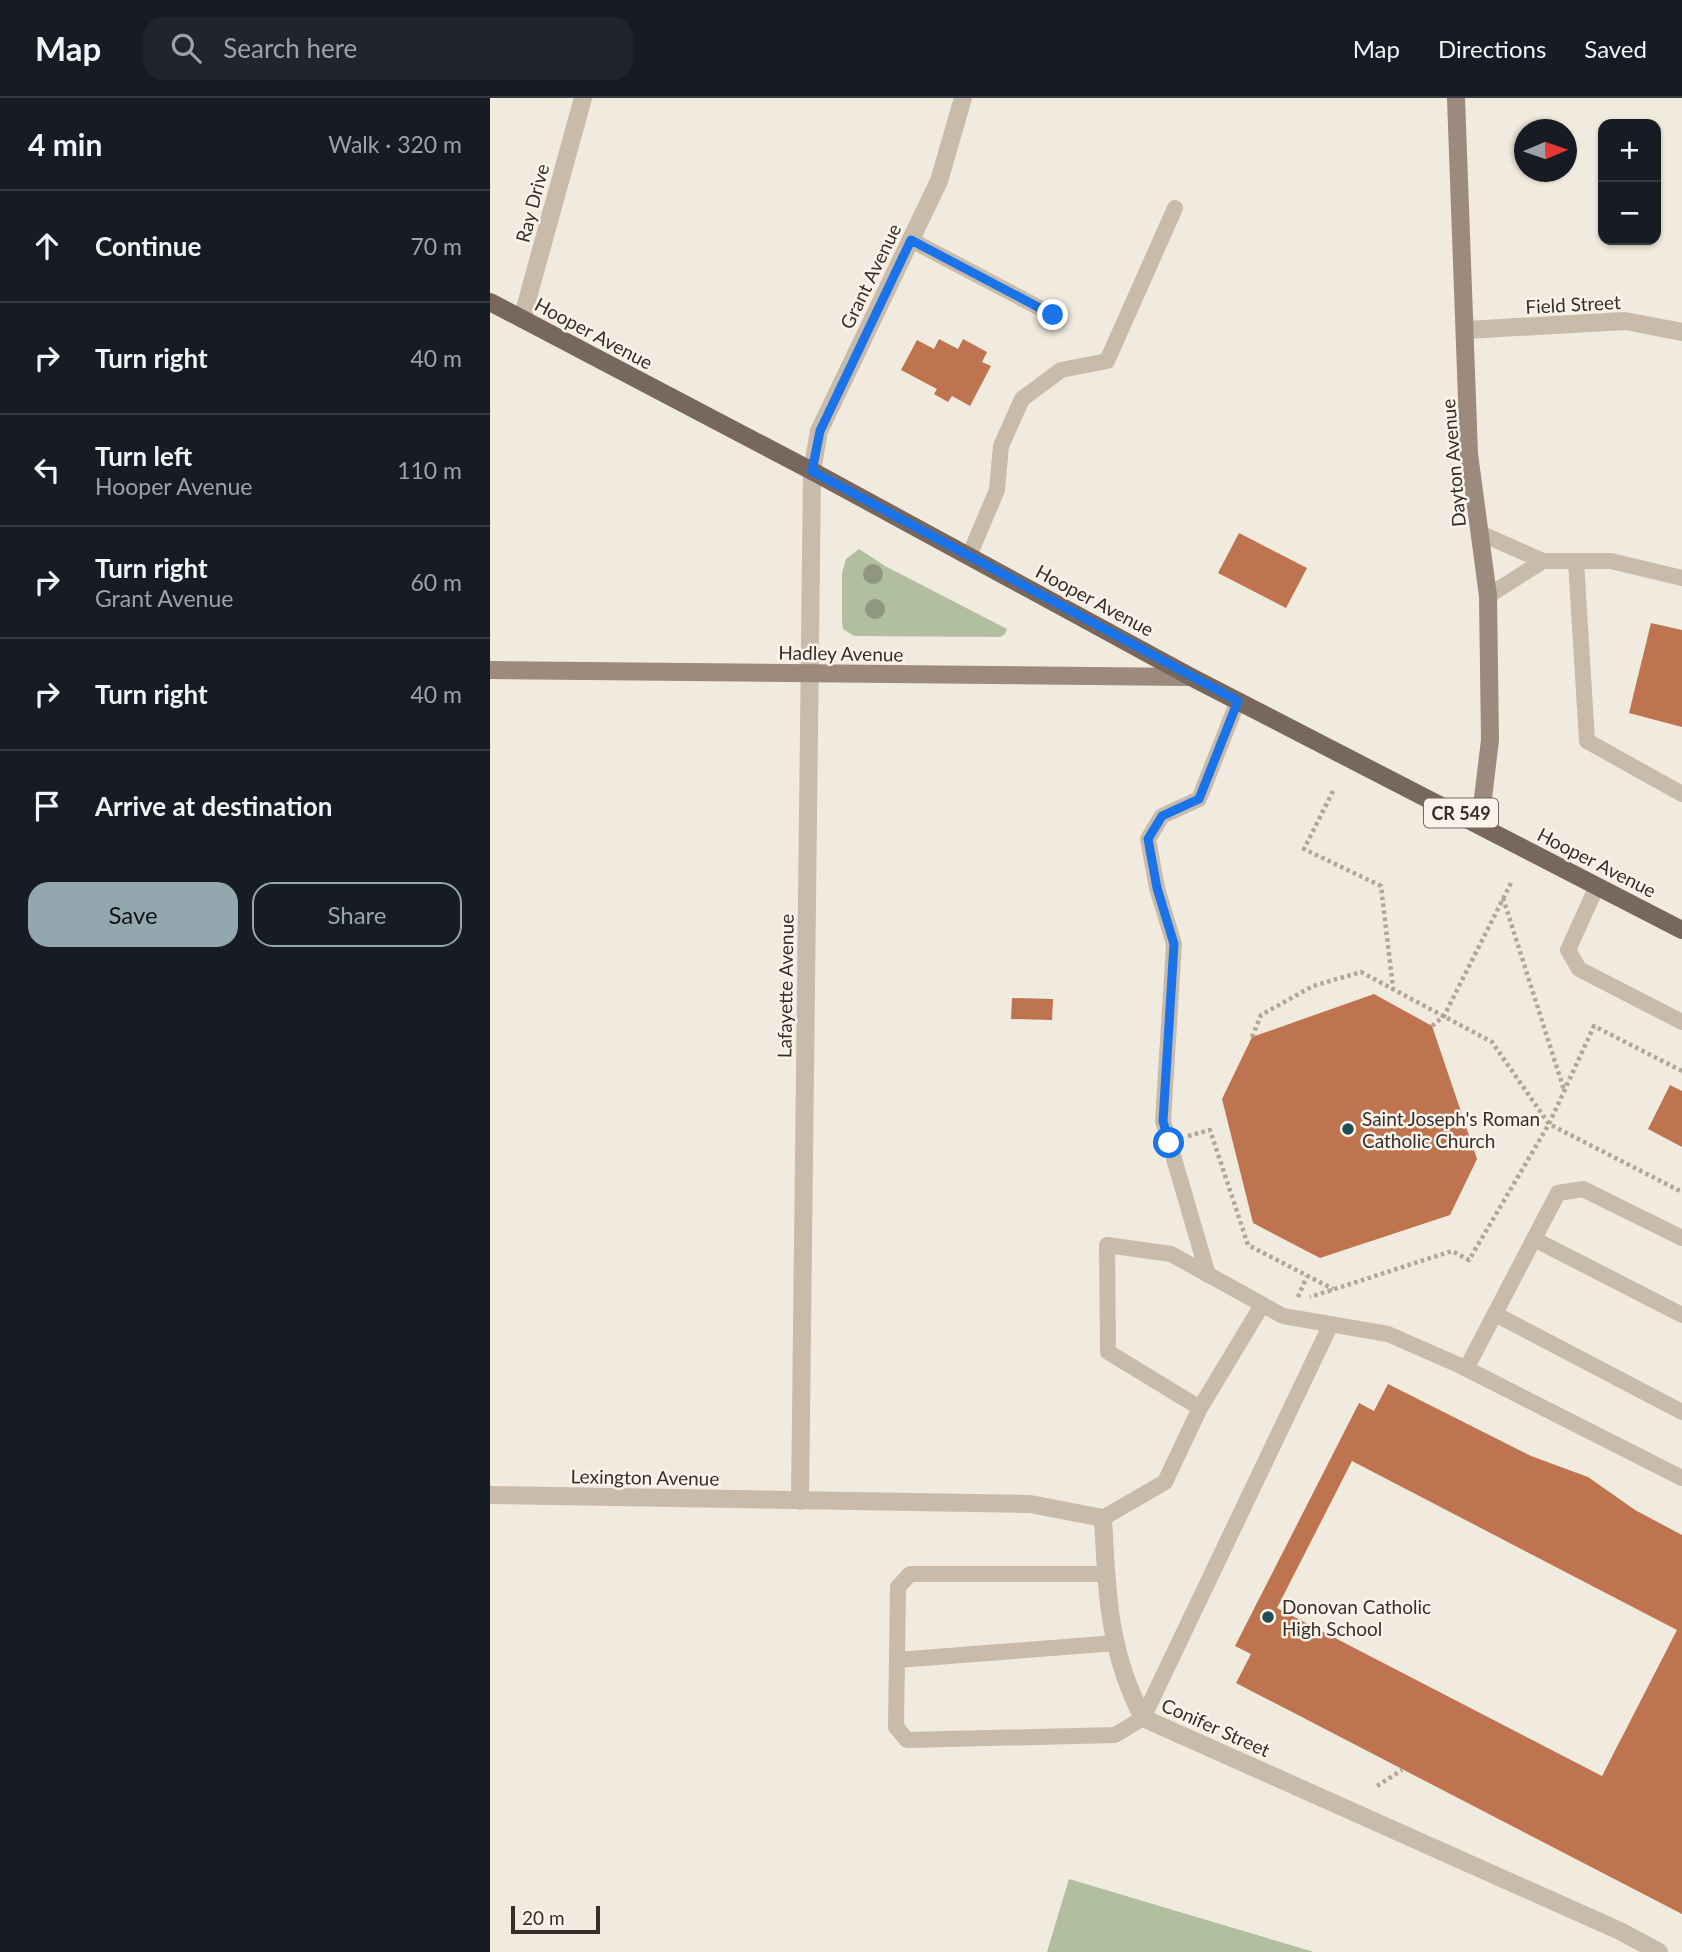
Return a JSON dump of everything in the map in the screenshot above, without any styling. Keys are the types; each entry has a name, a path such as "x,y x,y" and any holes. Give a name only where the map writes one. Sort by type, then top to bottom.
{"main road":[{"name":"Hooper Avenue","path":"490,302 812,471 1191,677 1480,823 1682,930"}],"street":[{"name":"Ray Drive","path":"522,319 583,98"},
{"name":"Grant Avenue","path":"812,471 820,431 939,181 963,98"},
{"name":"Dayton Avenue","path":"1456,98 1469,454 1488,596 1490,740 1480,823"},
{"name":"Field Street","path":"1466,330 1625,321 1682,332"},
{"name":"Lafayette Avenue","path":"800,1501 812,471"},
{"name":"Hadley Avenue","path":"490,670 1191,677"},
{"name":"Lexington Avenue","path":"490,1495 800,1501"},
{"path":"800,1501 1030,1504 1103,1518"},
{"name":"Conifer Street","path":"1103,1518 1107,1606 1125,1681 1143,1718 1620,1931 1659,1952"}],"lane":[{"path":"969,556 998,490 1001,446 1022,399 1061,370 1107,361 1175,208"},
{"path":"911,240 1053,315"},
{"path":"1480,533 1543,561 1611,561 1682,578"},
{"path":"1488,596 1543,561"},
{"path":"1576,561 1587,741 1682,793"},
{"path":"1208,1275 1163,1121 1174,944 1157,888 1148,839 1162,816 1199,799 1238,701"},
{"path":"1597,886 1568,950 1579,969 1682,1023"},
{"path":"1466,1369 1558,1193 1583,1189 1682,1238"},
{"path":"1534,1239 1682,1315"},
{"path":"1200,1408 1108,1352 1107,1245 1171,1254 1283,1316 1388,1334 1466,1369 1682,1478"},
{"path":"1103,1518 1164,1482 1200,1408 1262,1305"},
{"path":"1495,1314 1682,1412"},
{"path":"1106,1574 910,1574 898,1587 896,1727 907,1740 1115,1735 1143,1718 1331,1324"},
{"path":"897,1660 1116,1643"}],"path":[{"path":"1333,791 1304,849 1381,886 1393,989"},
{"path":"1432,1026 1444,1016 1511,883"},
{"path":"1503,898 1564,1091"},
{"path":"1252,1037 1261,1015 1313,986 1361,972 1492,1042 1549,1124 1682,1192"},
{"path":"1307,1276 1297,1294 1299,1301 1452,1251 1469,1260 1549,1124 1594,1027 1682,1071"},
{"path":"1169,1143 1210,1130 1248,1245 1334,1289"},
{"path":"1377,1786 1402,1770"}],"green space":[{"path":"859,549 885,566 1007,629 1005,634 1000,637 854,636 843,629 842,573 846,559"},
{"path":"1069,1879 1314,1952 1047,1952"}],"building":[{"path":"939,339 958,349 963,339 987,352 982,362 991,366 970,406 952,396 948,402 934,394 937,389 901,370 917,340 934,349"},
{"path":"1239,533 1307,568 1286,608 1218,573"},
{"path":"1651,623 1682,630 1682,727 1629,713"},
{"name":"Saint Joseph's Roman Catholic Church","path":"1374,994 1432,1026 1477,1159 1450,1215 1320,1258 1253,1223 1222,1099 1252,1037"},
{"path":"1012,998 1053,999 1052,1020 1011,1019"},
{"path":"1670,1085 1682,1091 1682,1147 1648,1129"},
{"path":"1388,1384 1531,1456 1588,1477 1635,1510 1682,1535 1682,1914 1236,1683 1251,1654 1235,1646 1359,1403 1374,1411","holes":["1352,1461 1677,1630 1602,1776 1277,1608"]}],"place":[{"name":"Saint Joseph's Roman Catholic Church","path":"1348,1129"},
{"name":"Donovan Catholic High School","path":"1268,1617"}],"route":[{"path":"1053,315 911,240 820,431 812,471 1238,701 1199,799 1162,816 1148,839 1157,888 1174,944 1163,1121 1169,1143"}]}
